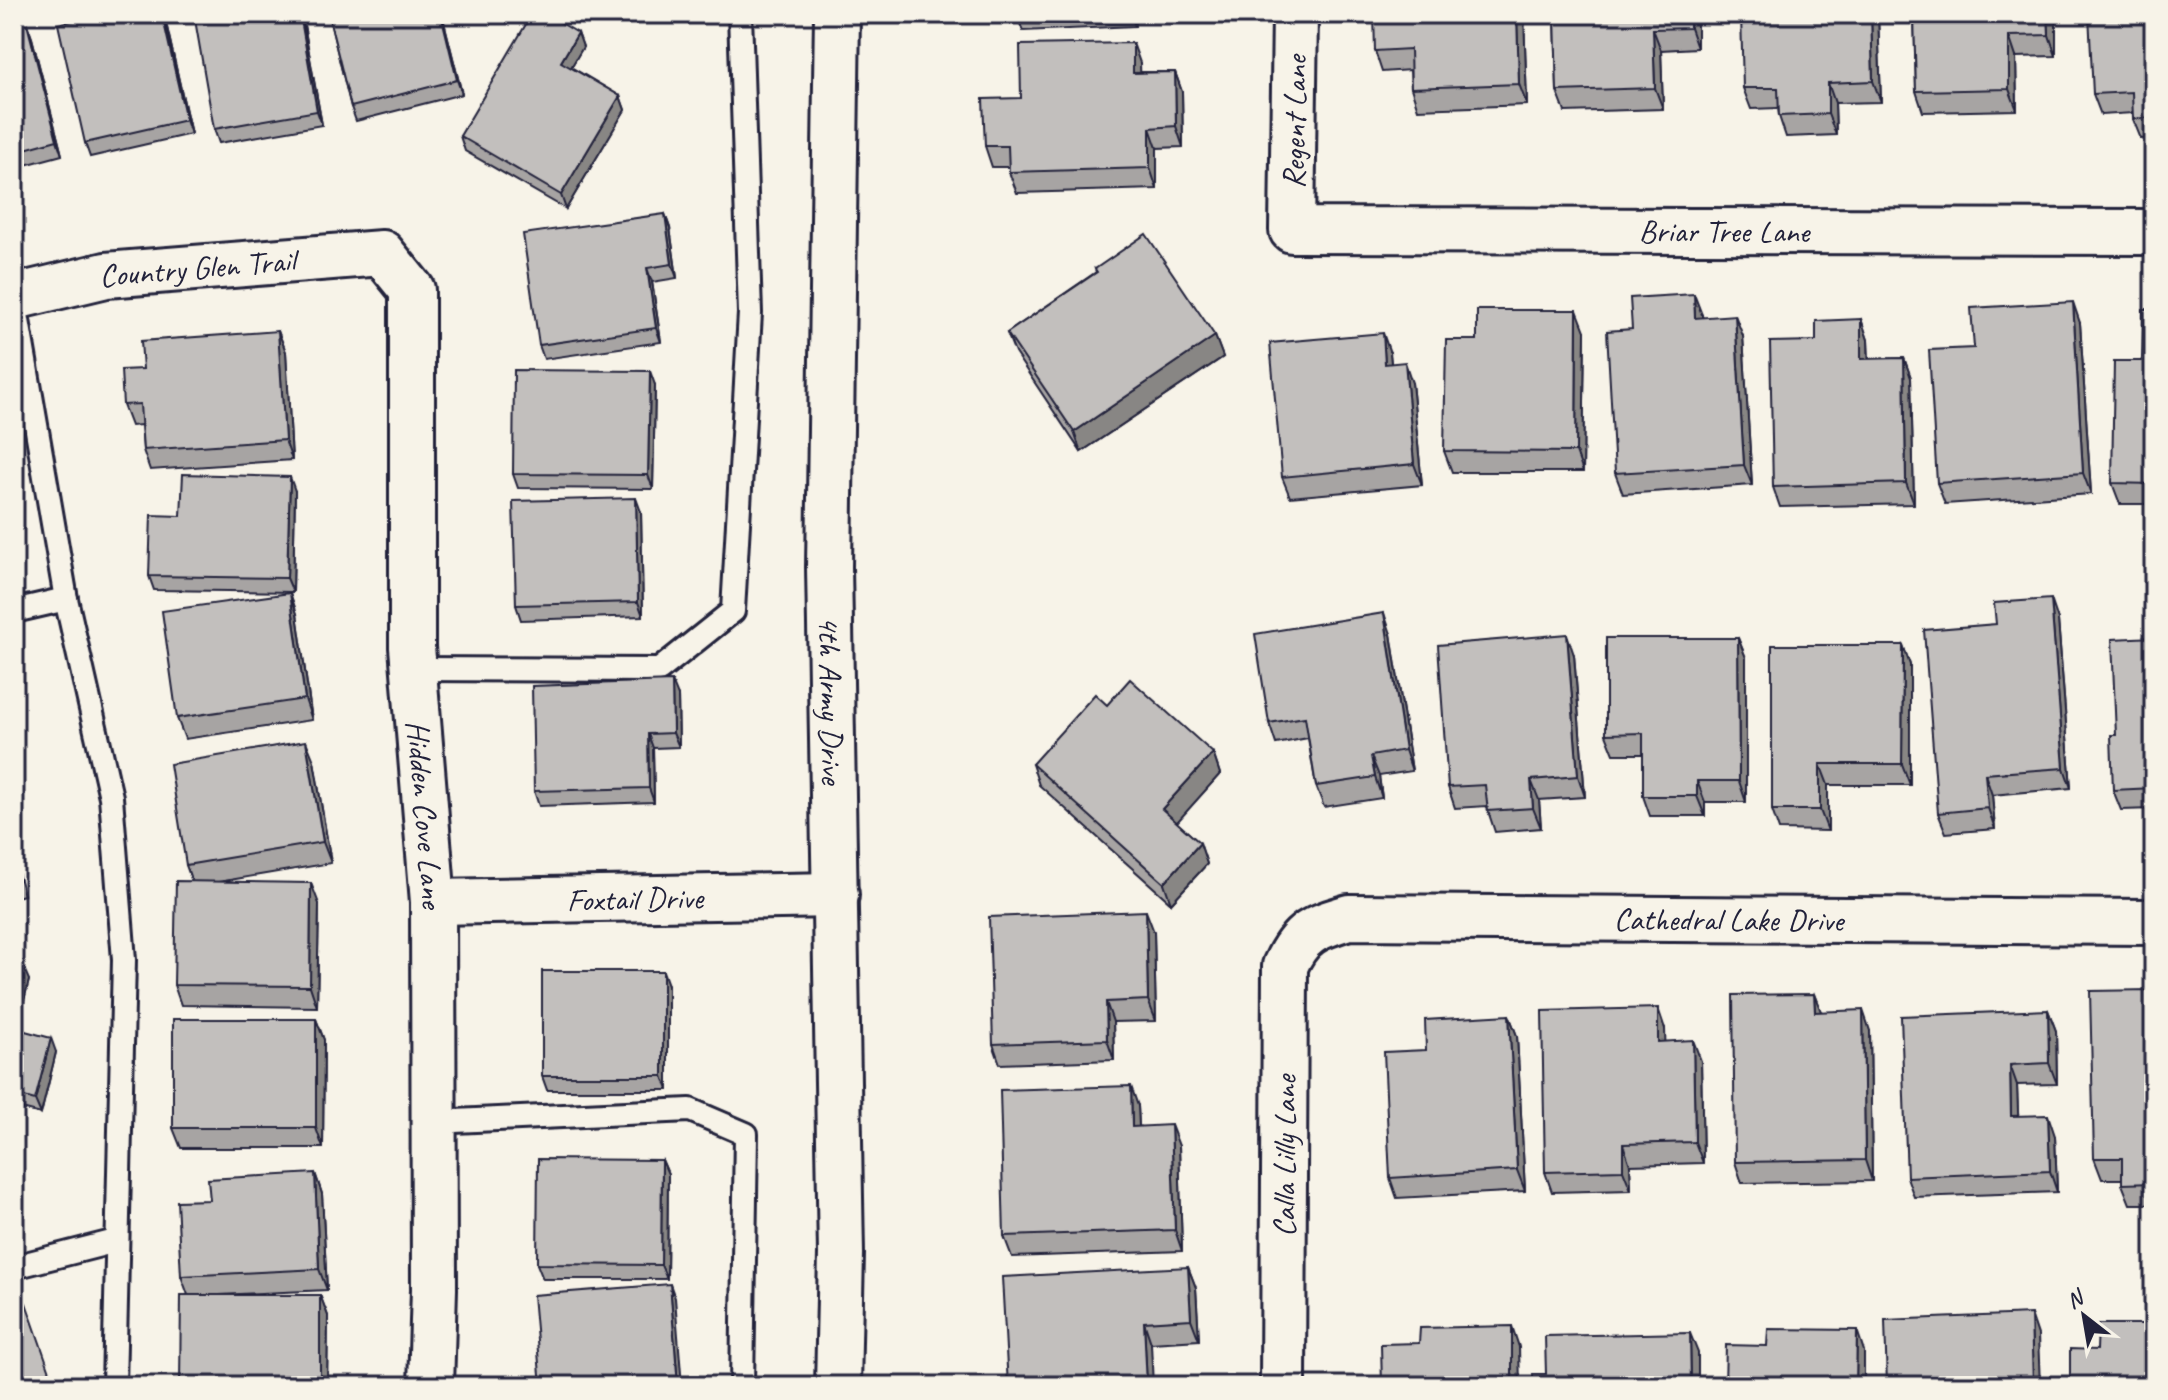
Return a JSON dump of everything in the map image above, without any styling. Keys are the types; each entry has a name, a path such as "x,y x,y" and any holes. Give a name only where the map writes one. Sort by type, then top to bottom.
{"street":[{"name":"4th Army Drive","path":"837,14 829,567 841,1254 838,1386"},
{"name":"Regent Lane","path":"1292,230 1295,14"},
{"name":"Briar Tree Lane","path":"1292,230 2154,232"},
{"name":"Hidden Cove Lane","path":"382,253 412,290 413,669 433,902 431,1386"},
{"name":"Country Glen Trail","path":"14,297 106,275 382,253"},
{"name":"Foxtail Drive","path":"433,902 836,895"},
{"name":"Cathedral Lake Drive","path":"1307,933 1349,917 2154,922"},
{"name":"Calla Lilly Lane","path":"1283,1386 1285,966 1293,949 1307,933"}],"lane":[{"path":"413,669 659,670 733,611 750,313 740,14"},
{"path":"14,297 66,599 111,797 124,960 114,1386"},
{"path":"14,611 66,599"},
{"path":"433,1122 690,1110 746,1134 742,1386"},
{"path":"14,1267 116,1241"}],"building":[{"path":"102,14 162,14 186,120 85,143 58,24"},
{"path":"194,14 300,14 317,111 214,129"},
{"path":"328,14 441,14 457,80 351,107"},
{"path":"532,14 546,14 578,33 561,62 620,96 561,195 460,136"},
{"path":"1374,14 1517,14 1519,84 1411,88 1410,49 1375,51"},
{"path":"1555,14 1690,14 1690,28 1653,29 1655,88 1557,91"},
{"path":"1741,14 1871,14 1873,81 1828,83 1828,114 1779,116 1778,88 1743,88"},
{"path":"1914,14 2048,14 2049,35 2009,36 2009,89 1916,91"},
{"path":"2089,14 2154,14 2154,117 2133,119 2132,92 2093,94"},
{"path":"27,24 57,140 14,152 14,27"},
{"path":"1133,43 1133,73 1175,72 1176,126 1150,128 1150,168 1009,172 1008,146 985,146 983,99 1021,98 1020,45"},
{"path":"665,214 672,264 647,268 656,328 539,345 523,234"},
{"path":"1146,234 1215,336 1074,432 1007,333 1097,272 1095,269"},
{"path":"1694,294 1695,318 1735,315 1744,465 1615,473 1607,331 1632,329 1630,298"},
{"path":"2073,302 2083,473 1937,483 1929,350 1974,348 1971,308"},
{"path":"2143,309 2154,309 2154,484 2112,483 2114,361 2142,361"},
{"path":"1477,310 1577,310 1576,452 1444,451 1446,340 1477,340"},
{"path":"1861,319 1861,359 1904,358 1906,483 1773,487 1770,342 1816,341 1816,321"},
{"path":"278,331 285,440 143,450 140,404 123,405 121,370 143,369 141,341"},
{"path":"1383,333 1385,364 1405,362 1414,464 1282,477 1270,343"},
{"path":"514,370 650,371 648,475 513,474"},
{"path":"183,474 290,477 287,578 149,576 151,515 181,516"},
{"path":"636,498 638,602 516,605 513,501"},
{"path":"290,593 305,699 177,718 162,611"},
{"path":"2051,599 2064,768 1985,774 1988,808 1938,813 1924,630 1996,624 1994,603"},
{"path":"1384,613 1405,750 1371,756 1375,777 1316,786 1305,717 1269,723 1255,634"},
{"path":"1567,634 1578,776 1531,780 1533,808 1488,811 1485,785 1448,787 1438,645"},
{"path":"2154,637 2154,788 2113,790 2111,735 2116,735 2112,639"},
{"path":"1606,638 1738,638 1739,781 1697,781 1697,796 1643,796 1643,733 1606,734"},
{"path":"1772,645 1903,645 1902,764 1820,764 1820,810 1772,810"},
{"path":"1130,679 1213,753 1162,809 1200,843 1164,883 1032,764 1095,694 1107,705"},
{"path":"672,681 673,733 648,734 649,788 534,791 532,686"},
{"path":"306,741 323,842 186,865 170,764"},
{"path":"14,862 19,880 14,882"},
{"path":"176,881 311,883 310,986 174,985"},
{"path":"1146,911 1148,1000 1106,1002 1107,1040 993,1044 989,917"},
{"path":"14,964 23,966 14,1004"},
{"path":"542,971 663,971 663,1076 542,1076"},
{"path":"2150,990 2151,1050 2154,1050 2154,1183 2122,1184 2122,1158 2094,1158 2090,991"},
{"path":"1814,994 1815,1012 1863,1010 1865,1160 1735,1162 1733,995"},
{"path":"1658,1008 1658,1042 1693,1040 1695,1142 1623,1144 1623,1170 1545,1172 1542,1011"},
{"path":"2048,1010 2049,1063 2010,1065 2011,1116 2048,1115 2050,1171 1907,1177 1901,1016"},
{"path":"1509,1015 1517,1170 1390,1178 1384,1052 1426,1050 1425,1020"},
{"path":"173,1019 316,1019 316,1128 173,1128"},
{"path":"14,1028 51,1038 35,1100 14,1094"},
{"path":"1131,1086 1132,1127 1171,1125 1175,1230 1004,1236 1000,1090"},
{"path":"538,1159 662,1160 661,1265 537,1264"},
{"path":"315,1173 319,1269 181,1276 177,1201 210,1200 208,1179"},
{"path":"1188,1267 1191,1319 1144,1322 1147,1386 1008,1386 1002,1277"},
{"path":"670,1284 678,1386 541,1386 533,1295"},
{"path":"181,1295 320,1295 320,1386 180,1386"},
{"path":"26,1303 55,1386 14,1386 14,1308"},
{"path":"2031,1314 2033,1386 1887,1386 1885,1320"},
{"path":"2098,1324 2153,1324 2154,1386 2070,1386 2070,1349 2097,1350"},
{"path":"1512,1326 1512,1386 1382,1386 1381,1344 1419,1343 1420,1328"},
{"path":"1768,1329 1857,1330 1856,1386 1725,1386 1726,1345 1767,1346"},
{"path":"1690,1333 1691,1386 1533,1386 1533,1374 1546,1374 1545,1336"}]}
